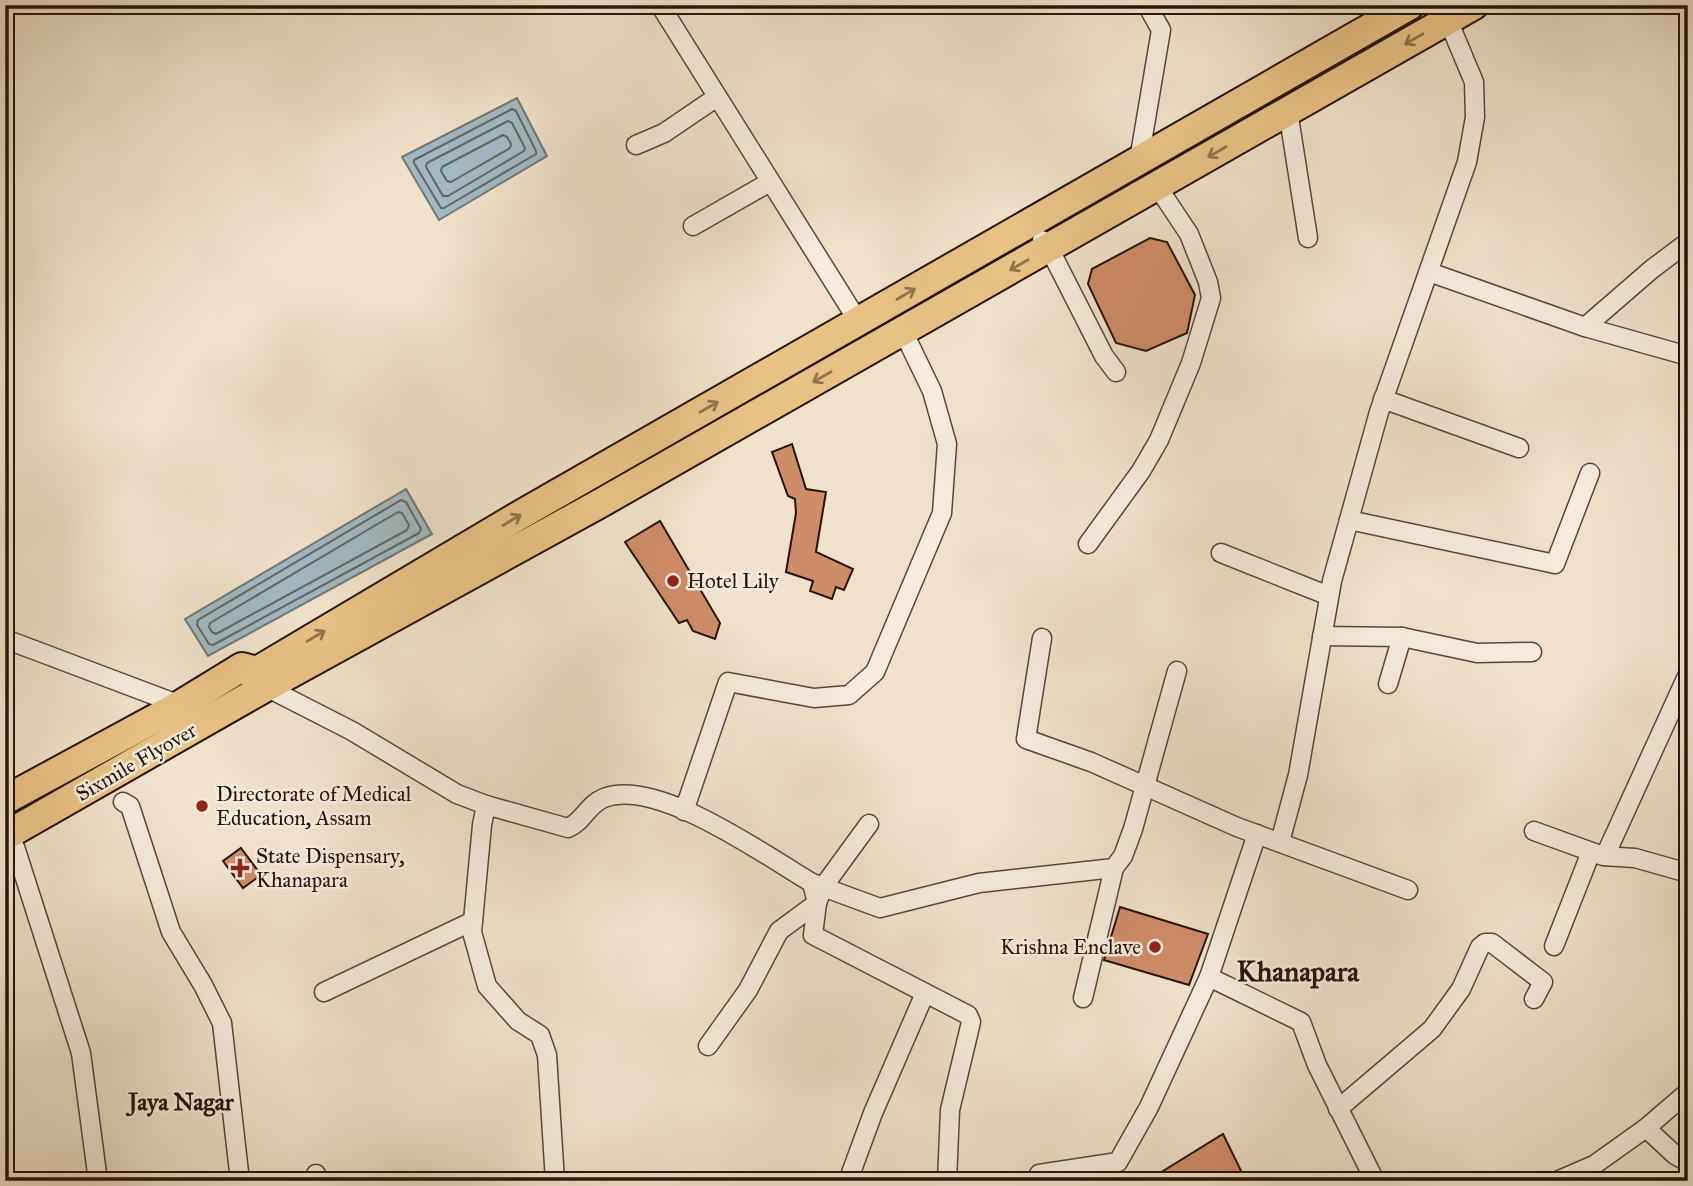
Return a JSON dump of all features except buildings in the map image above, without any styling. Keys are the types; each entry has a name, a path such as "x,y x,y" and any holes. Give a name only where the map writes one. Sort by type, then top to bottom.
{"main road":[{"path":"261,679 520,515 1410,5"},
{"path":"261,679 599,504 1288,111 1443,13 1474,5"},
{"path":"5,800 200,707 242,667 261,679"},
{"path":"9,845 259,704 261,679"},
{"name":"Sixmile Flyover","path":"5,818 200,707 261,679"},
{"name":"Sixmile Flyover","path":"9,845 200,707"}],"street":[{"path":"660,5 858,321"},
{"path":"1139,160 1161,30 1147,5"},
{"path":"1280,842 1298,775 1329,596 1349,520 1383,399 1467,162 1475,117 1474,82 1443,13"},
{"path":"636,145 664,132 717,97"},
{"path":"1288,111 1308,238"},
{"path":"694,226 770,182"},
{"path":"1088,544 1141,471 1159,440 1191,363 1211,298 1208,282 1189,234 1157,186"},
{"path":"1028,224 1049,248 1104,356 1116,372"},
{"path":"1585,327 1688,242"},
{"path":"1429,272 1585,327 1688,356"},
{"path":"684,811 728,682 814,698 849,695 875,672 942,513 947,444 932,391 903,331"},
{"path":"1383,399 1520,448"},
{"path":"1349,520 1555,564 1590,473"},
{"path":"1220,553 1329,596"},
{"path":"1322,636 1402,637 1477,653 1532,652"},
{"path":"1388,684 1402,637"},
{"path":"1042,638 1026,739 1091,762 1237,827 1408,890"},
{"path":"5,639 200,707"},
{"path":"1083,998 1114,868 1123,856 1177,671"},
{"path":"1554,946 1688,674"},
{"path":"261,679 457,794 486,805 568,828 576,825 586,811 603,798 646,795 713,823 817,891 880,908 979,883 1114,868"},
{"path":"123,802 130,806 171,932 204,985 222,1023 240,1181"},
{"path":"486,805 472,932 487,986 518,1021 540,1035 544,1045 547,1055 555,1181"},
{"path":"708,1046 748,990 779,931 817,891 869,824"},
{"path":"1534,831 1598,854 1635,858 1688,873"},
{"path":"1039,1174 1118,1162 1149,1107 1209,977 1257,834"},
{"path":"9,845 81,1053 97,1181"},
{"path":"817,891 813,935 968,1015 971,1023 950,1110 947,1181"},
{"path":"324,992 473,921"},
{"path":"1338,1109 1432,1029 1461,989 1480,947 1485,943 1492,943 1543,982 1534,999"},
{"path":"1209,977 1301,1021 1317,1065 1375,1181"},
{"path":"848,1181 873,1113 925,993"},
{"path":"1558,1181 1594,1165 1646,1128 1688,1092"},
{"path":"1646,1128 1675,1155 1688,1162"}],"water":[{"path":"517,98 547,156 439,220 402,157"},
{"path":"406,489 432,534 208,656 185,619"}],"place":[{"name":"Hotel Lily","path":"673,581"},
{"name":"Directorate of Medical Education, Assam","path":"202,806"},
{"name":"State Dispensary, Khanapara","path":"240,868"},
{"name":"Krishna Enclave","path":"1155,947"}],"district":[{"name":"Khanapara","path":"1298,971"},
{"name":"Jaya Nagar","path":"181,1102"}]}
